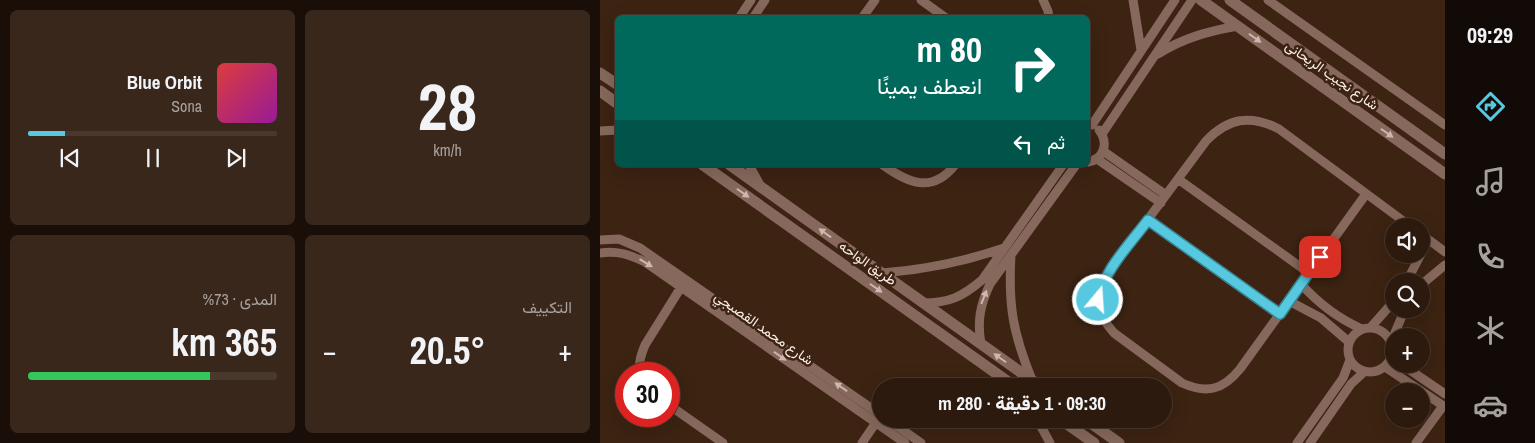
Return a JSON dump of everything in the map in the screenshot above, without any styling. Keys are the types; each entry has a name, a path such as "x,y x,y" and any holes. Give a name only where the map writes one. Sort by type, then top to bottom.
{"street":[{"path":"741,15 751,0"},
{"path":"755,15 765,0"},
{"path":"863,15 874,0"},
{"path":"921,0 942,15"},
{"path":"1043,0 1049,15"},
{"path":"1133,0 1142,50"},
{"path":"1090,161 1097,159 1103,150 1105,142 1102,134 1090,125 1175,0"},
{"path":"1102,134 1192,0"},
{"name":"شارع نجيب الريحانى","path":"1201,0 1445,174"},
{"name":"شارع نجيب الريحانى","path":"1230,0 1443,152"},
{"path":"1268,0 1445,126"},
{"path":"1153,57 1172,45 1194,36 1238,26"},
{"path":"600,73 615,83"},
{"path":"600,91 615,102"},
{"path":"1366,194 1231,379 1220,386 1208,389 1195,388 1182,383 1114,332 1106,324 1100,312 1098,300 1100,288 1106,276 1215,132 1227,124 1240,120 1253,120 1267,123 1279,129 1399,218"},
{"path":"600,131 615,130"},
{"path":"1103,150 1164,199"},
{"path":"1432,164 1443,152"},
{"path":"1097,159 1164,199"},
{"name":"طريق الواحه","path":"707,167 1003,378"},
{"name":"طريق الواحه","path":"733,167 1029,378"},
{"path":"750,167 762,188"},
{"path":"885,167 899,177 912,182 924,183 937,180 953,167"},
{"path":"923,303 939,303 955,299 970,291 982,280 1062,167"},
{"path":"981,344 978,329 979,314 983,298 990,284 1075,167"},
{"path":"1178,179 1309,273"},
{"path":"1148,220 1280,314"},
{"name":"شارع محمد القصبجي","path":"600,240 630,242 684,283 872,412"},
{"path":"1430,241 1445,252"},
{"path":"882,274 944,266 1004,248"},
{"name":"شارع محمد القصبجي","path":"600,253 618,252 636,258 684,283"},
{"path":"1011,255 1009,287 1012,319 1020,350 1034,378"},
{"path":"1430,278 1445,265"},
{"path":"640,362 642,351 684,283"},
{"path":"1301,284 1328,310 1344,321 1362,329"},
{"path":"1289,301 1321,318 1349,342"},
{"path":"1371,327 1385,311"},
{"path":"1385,333 1371,327 1362,329 1352,336 1348,351 1350,360 1358,369 1364,372 1379,371 1385,367"},
{"path":"1297,443 1343,378 1350,360"},
{"path":"1310,443 1351,384 1364,372"},
{"path":"1394,373 1444,406 1416,443"},
{"path":"1414,373 1445,394"},
{"path":"680,413 724,443"},
{"path":"862,443 872,428"},
{"name":"شارع محمد القصبجي","path":"891,428 905,443"},
{"path":"900,428 921,443"},
{"path":"1042,428 1050,443"},
{"path":"1072,428 1089,441"},
{"path":"1098,428 1119,443"}],"route":[{"path":"1098,300 1100,288 1106,276 1148,220 1280,314 1320,257"}]}
